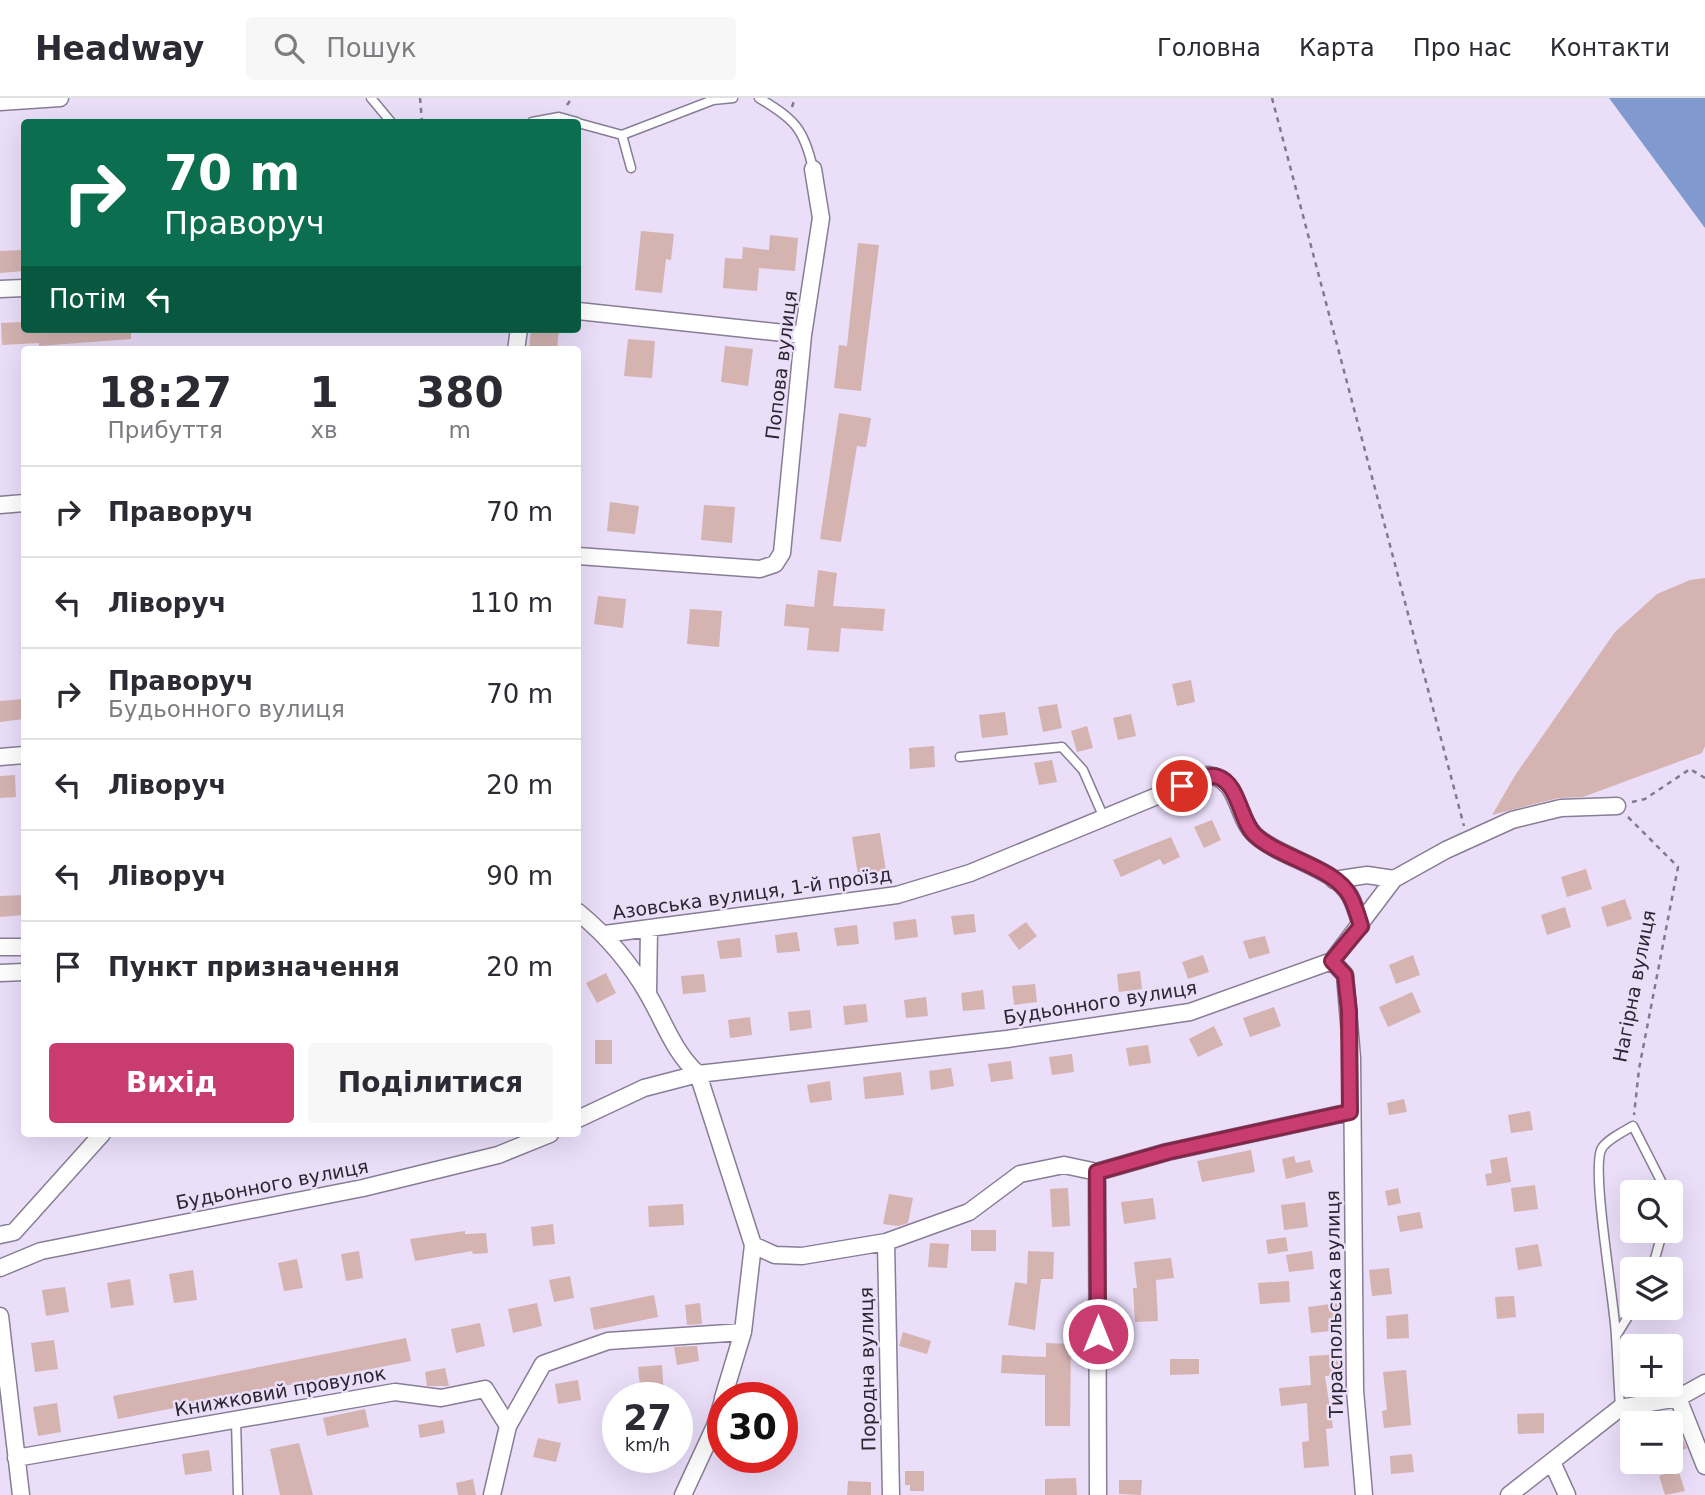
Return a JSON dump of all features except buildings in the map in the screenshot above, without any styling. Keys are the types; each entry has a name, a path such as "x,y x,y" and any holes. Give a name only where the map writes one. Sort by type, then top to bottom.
{"street":[{"path":"0,102 60,98"},
{"name":"Попова вулиця","path":"581,556 760,569 775,564 782,553 803,335 821,218 813,169"},
{"path":"0,289 21,288"},
{"path":"581,311 803,335"},
{"path":"0,505 21,503"},
{"path":"0,757 21,755"},
{"name":"Азовська вулиця, 1-й проїзд","path":"604,934 897,895 970,873 1208,775 1220,777 1229,786 1254,834 1289,857 1334,880"},
{"path":"1332,961 1394,879 1512,820 1561,808 1617,806"},
{"path":"1334,880 1350,876 1394,879"},
{"path":"1334,880 1349,893 1361,926"},
{"path":"581,915 604,934 648,994 684,1061 698,1074 753,1245 743,1332 728,1382"},
{"path":"648,994 649,928"},
{"path":"0,947 21,947"},
{"name":"Будьонного вулиця","path":"581,1118 644,1088 698,1074 1007,1039 1190,1012 1332,961"},
{"name":"Тираспольська вулиця","path":"1332,961 1345,975 1349,1011 1355,1390 1364,1495"},
{"path":"0,973 21,972"},
{"path":"753,1245 775,1255 802,1256 886,1242 969,1212 1020,1174 1064,1165 1097,1172 1167,1152 1350,1112"},
{"path":"41,1251 7,1233 99,1137"},
{"name":"Будьонного вулиця","path":"0,1268 41,1251 363,1188 498,1155 543,1137"},
{"path":"1097,1172 1098,1495"},
{"name":"Породна вулиця","path":"886,1242 891,1495"},
{"path":"0,1316 21,1495"},
{"path":"492,1495 508,1426 543,1363 608,1341 743,1332"},
{"path":"1509,1495 1620,1408 1678,1398 1705,1383"},
{"name":"Книжковий провулок","path":"16,1458 395,1392 441,1398 485,1389 508,1426"},
{"path":"1678,1398 1705,1466"},
{"path":"683,1495 707,1443"},
{"path":"1552,1462 1567,1495"}],"lane":[{"path":"371,98 388,119"},
{"path":"581,124 622,135 713,100 733,98"},
{"path":"759,98 789,116 806,138 813,169"},
{"path":"622,135 631,168"},
{"path":"960,757 1062,747 1083,770 1104,818"},
{"path":"1620,1408 1615,1304 1603,1248 1597,1163 1602,1148 1633,1126 1660,1180"},
{"path":"1616,1336 1626,1320"},
{"path":"236,1420 237,1495"}],"path":[{"path":"420,98 422,119"},
{"path":"1272,98 1468,840"},
{"path":"1617,806 1646,799 1690,769 1705,778"},
{"name":"Нагірна вулиця","path":"1617,806 1678,867 1639,1069 1633,1126"}],"water":[{"path":"1609,98 1705,98 1705,228"}],"route":[{"path":"1098,1334 1097,1172 1167,1152 1350,1112 1352,1058 1345,975 1332,961 1361,926 1349,893 1334,880 1289,857 1254,834 1229,786 1220,777 1208,775 1182,786"}]}
